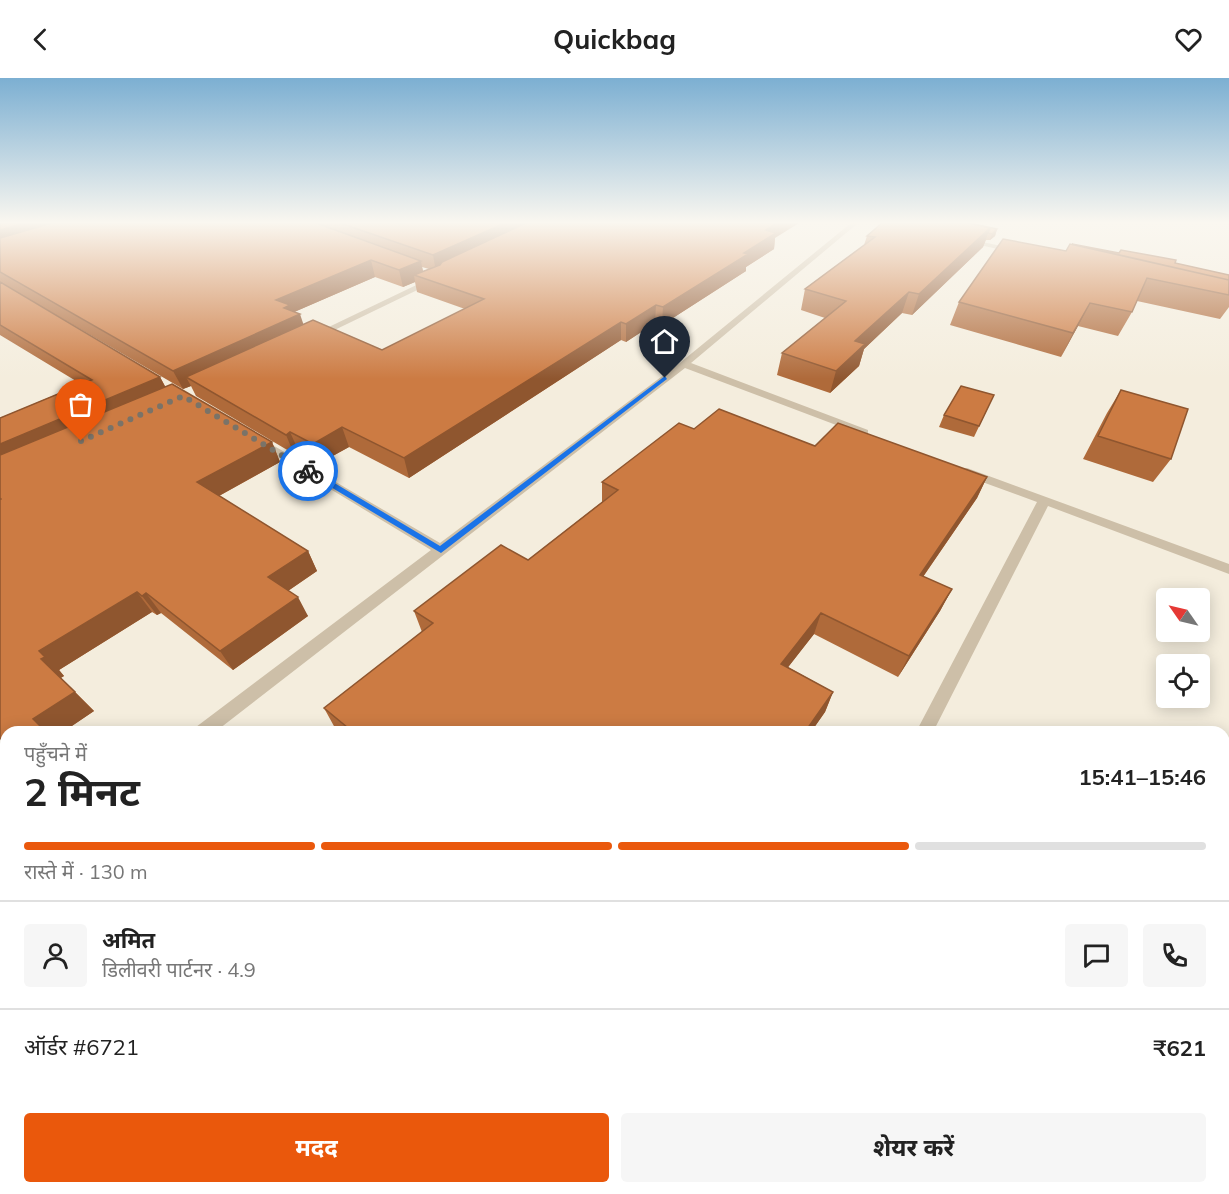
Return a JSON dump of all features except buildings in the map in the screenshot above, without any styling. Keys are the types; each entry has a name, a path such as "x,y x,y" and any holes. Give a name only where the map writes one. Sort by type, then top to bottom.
{"street":[{"path":"301,342 439,278 431,275"},
{"path":"216,726 684,364 792,275"},
{"path":"684,364 880,438"},
{"path":"245,433 441,550"},
{"path":"956,468 1229,569"},
{"path":"927,726 1044,501"}],"way so far":[{"path":"81,441 183,396 308,471"}],"route":[{"path":"308,471 441,550 665,378"}]}
